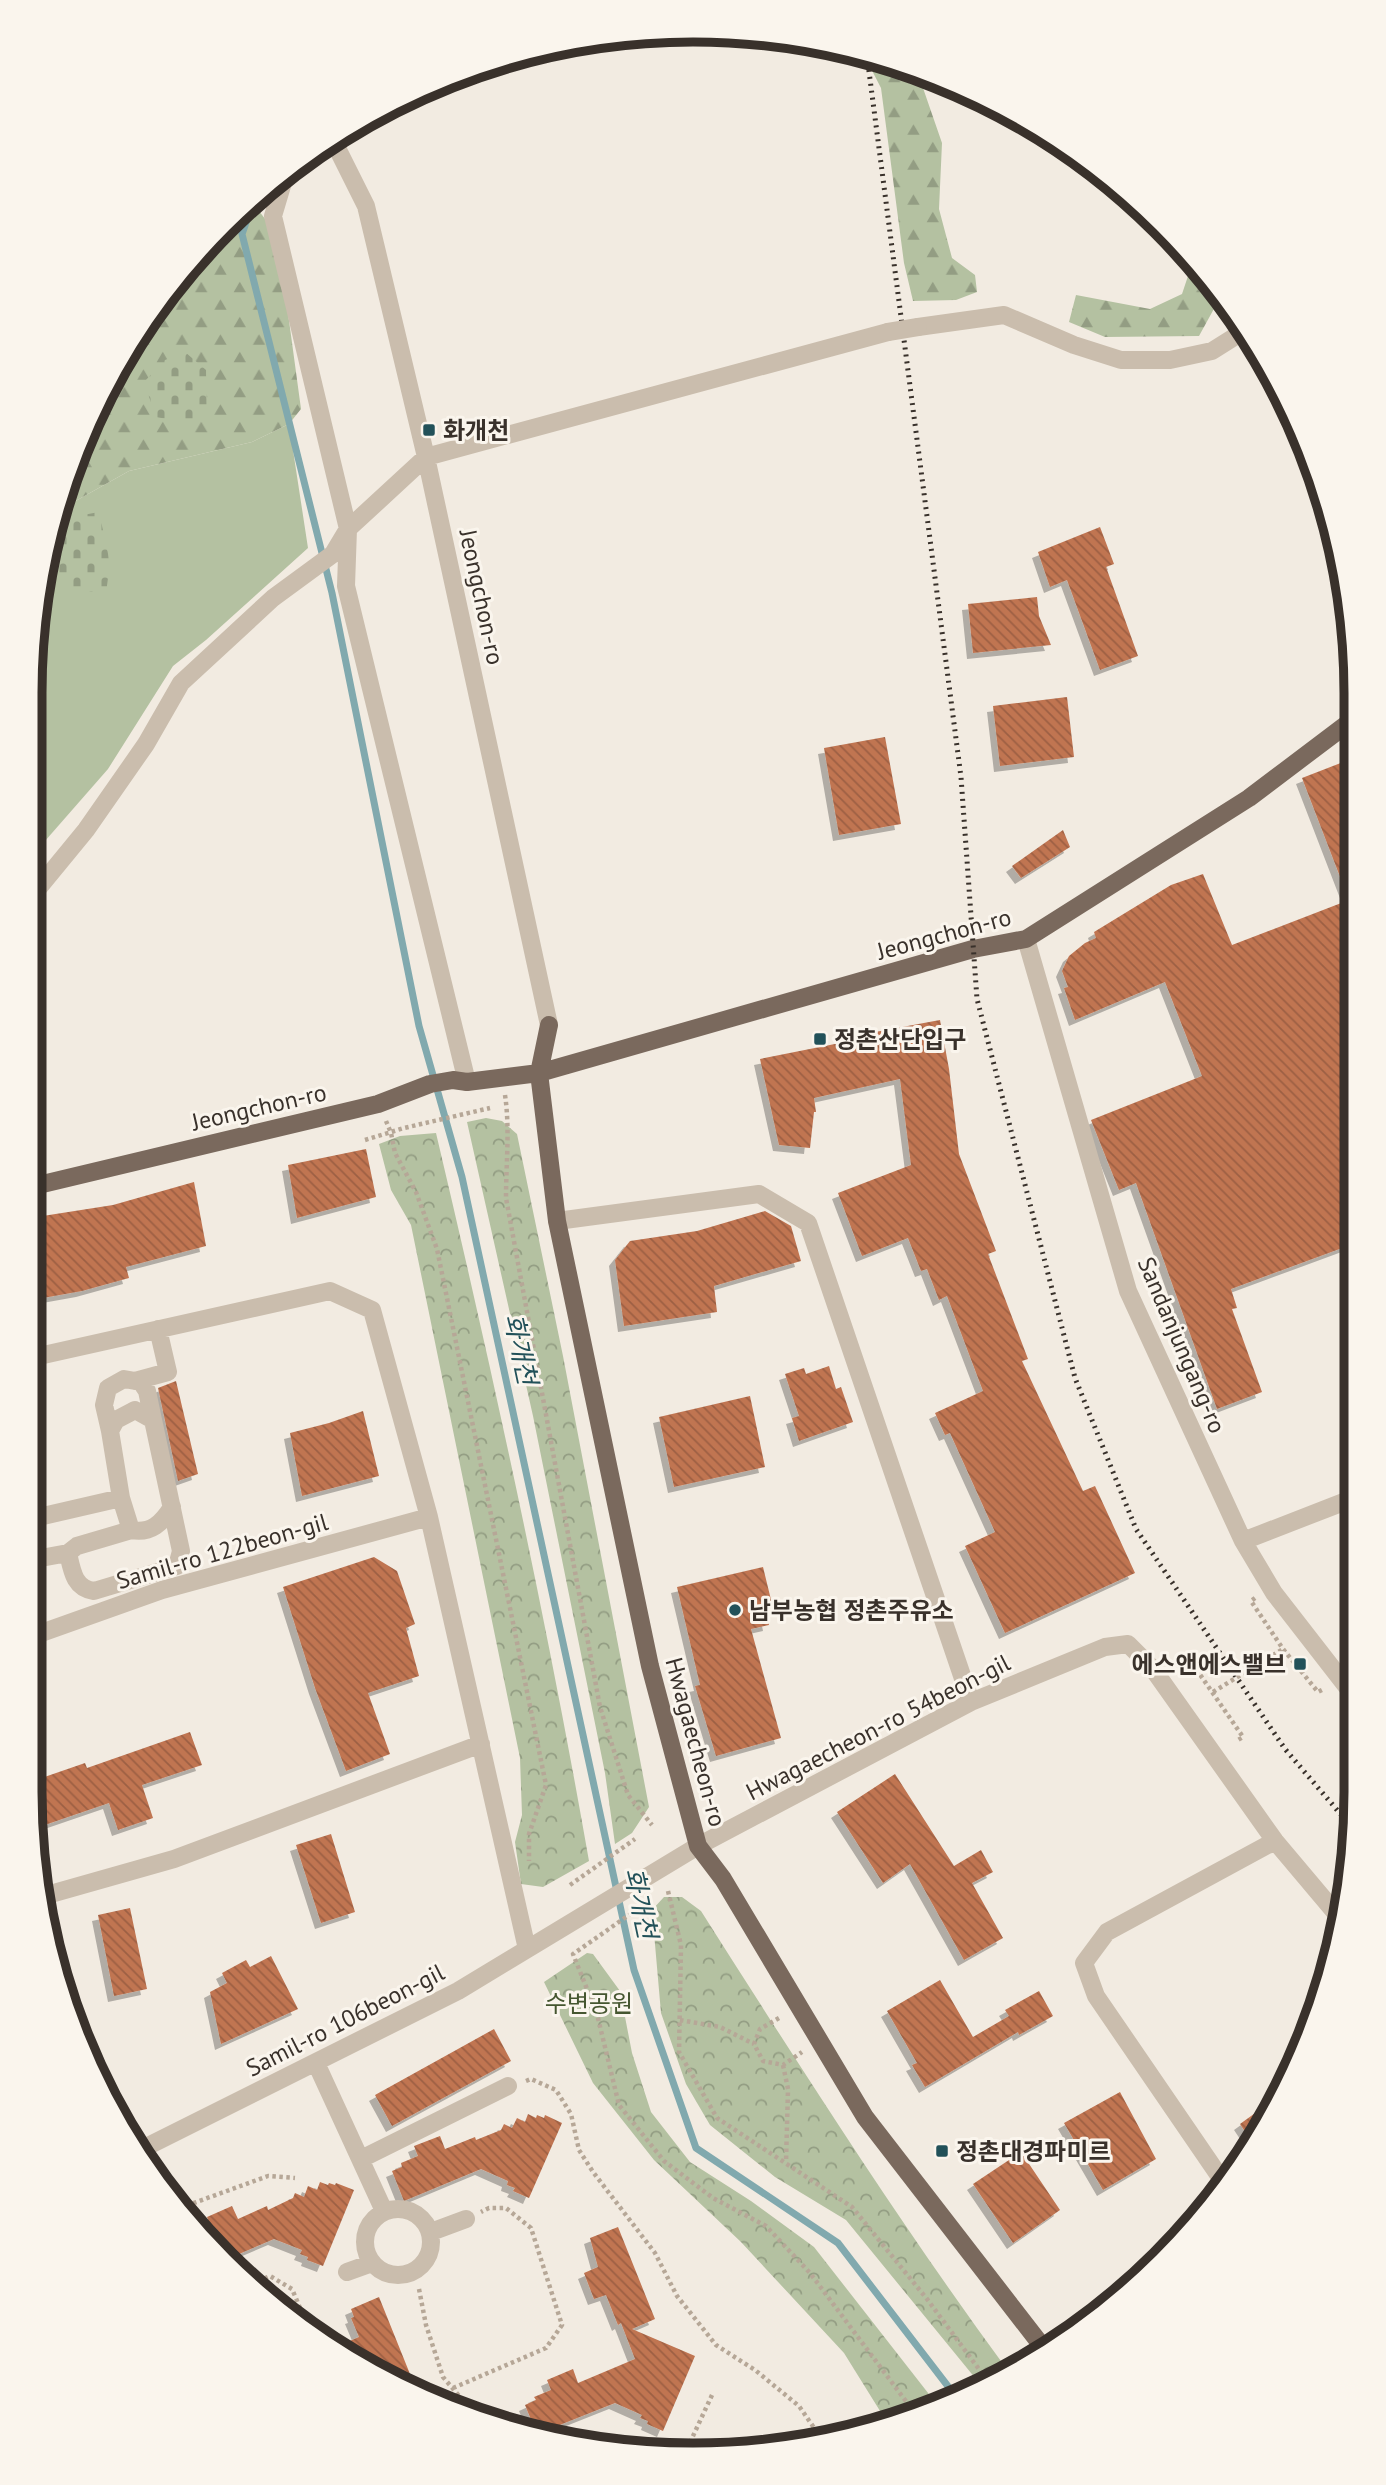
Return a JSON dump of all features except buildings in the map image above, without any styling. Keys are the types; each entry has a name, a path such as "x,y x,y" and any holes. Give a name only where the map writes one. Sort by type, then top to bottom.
{"main road":[{"name":"Jeongchon-ro","path":"42,1184 378,1104 430,1084 539,1073 973,949 1026,939 1250,798 1344,727"},
{"name":"Jeongchon-ro","path":"539,1073 549,1025"},
{"name":"Hwagaecheon-ro","path":"539,1073 557,1221 650,1666 698,1846 723,1878 865,2117 1039,2343"}],"street":[{"name":"Jeongchon-ro","path":"337,148 366,205 426,457 549,1025"},
{"path":"281,190 274,216 348,529 346,586 460,1081"},
{"path":"42,883 93,820 146,744 181,683 272,598 333,554 348,529 426,457 858,338 918,327 1004,315 1074,345 1121,360 1170,360 1212,351 1237,335"},
{"name":"Sandanjungang-ro","path":"1026,939 1128,1291 1243,1541 1274,1593 1344,1683"},
{"path":"557,1221 759,1194 808,1223 971,1702"},
{"path":"42,1355 330,1291 372,1310 429,1517 527,1948"},
{"path":"135,1381 168,1372 159,1329"},
{"path":"68,1553 74,1579 84,1589 94,1591 177,1566 181,1551 179,1539 147,1391 141,1382 124,1379 108,1388 104,1405 121,1498 131,1530"},
{"path":"110,1431 116,1420 135,1410 153,1420"},
{"path":"42,1516 121,1498"},
{"path":"1243,1541 1344,1502"},
{"path":"42,1558 68,1553 77,1546 131,1530 142,1532 162,1523 172,1507"},
{"name":"Samil-ro 122beon-gil","path":"42,1633 162,1590 429,1517"},
{"path":"154,1527 166,1530 179,1539"},
{"name":"Hwagaecheon-ro 54beon-gil","path":"698,1846 971,1702 1105,1647 1128,1644 1153,1669 1275,1841 1333,1909"},
{"path":"51,1894 174,1859 481,1744"},
{"path":"1219,2175 1096,1996 1084,1963 1107,1932 1275,1841"},
{"name":"Samil-ro 106beon-gil","path":"147,2146 458,1991 698,1846"},
{"path":"316,2063 384,2211"},
{"path":"361,2159 508,2086"},
{"path":"407,2209 425,2221 431,2232 429,2255 417,2270 398,2275 388,2274 372,2263 367,2254 365,2234 376,2217 384,2211 407,2209"},
{"path":"431,2232 466,2219"},
{"path":"347,2272 372,2263"},
{"path":"417,2270 419,2289"}],"path":[{"path":"502,1078 508,1115 506,1198 600,1706 628,1795 652,1825"},
{"path":"378,1104 391,1133 394,1153 416,1192 437,1249 546,1784 529,1834 531,1872"},
{"path":"365,1140 490,1108"},
{"path":"1256,1598 1251,1601 1283,1649 1318,1692 1322,1690"},
{"path":"1213,1692 1283,1649"},
{"path":"1188,1662 1190,1660 1243,1737 1238,1740"},
{"path":"570,1885 635,1839"},
{"path":"668,1891 681,1945 680,2052 717,2118 852,2207 984,2375"},
{"path":"658,1895 573,1954 597,2014 619,2105 664,2161 713,2198 766,2226 810,2273 910,2405"},
{"path":"754,2044 760,2029 779,2018"},
{"path":"680,2020 720,2027 754,2044 763,2061 783,2065 802,2052"},
{"path":"783,2065 788,2089 786,2163"},
{"path":"508,2086 531,2079 555,2090 571,2114 579,2150 656,2253 677,2296 716,2345 755,2370 799,2406 815,2431"},
{"path":"190,2204 268,2176 295,2178"},
{"path":"453,2388 545,2348 562,2325 531,2228 506,2208 488,2208 466,2219"},
{"path":"262,2279 270,2276 292,2289 301,2311"},
{"path":"419,2289 430,2338 443,2378 463,2400"},
{"path":"690,2443 712,2395"}],"green space":[{"path":"870,67 924,85 942,143 939,209 952,258 975,275 977,292 956,300 913,301 904,263 881,88"},
{"path":"258,210 269,224 282,269 301,409 289,424 252,442 129,471 71,504 92,444 129,367 152,331 204,264"},
{"path":"1189,273 1216,306 1199,336 1105,337 1069,322 1076,295 1150,309 1182,294"},
{"path":"185,352 206,370 207,412 189,423 156,417 144,382 165,360"},
{"path":"289,424 308,548 206,640 173,666 108,769 42,844 43,650 55,566 71,504 129,471 252,442"},
{"path":"99,512 110,563 106,593 51,588 64,525 83,515"},
{"path":"486,1118 502,1121 517,1134 563,1356 649,1807 632,1833 615,1844 605,1773 533,1416 467,1122"},
{"path":"436,1133 518,1496 589,1861 543,1887 521,1884 515,1842 522,1815 520,1758 411,1225 391,1190 379,1144 400,1136"},
{"path":"664,1897 682,1897 701,1911 888,2199 1003,2364 975,2378 846,2220 775,2177 710,2125 686,2084 661,2013 652,1910"},
{"name":"수변공원","path":"587,1953 593,1954 620,1991 632,2053 651,2112 690,2162 751,2201 814,2247 931,2397 882,2414 844,2353 741,2242 654,2160 593,2083 544,1982"}],"waterway":[{"name":"화개천","path":"247,220 242,234 332,593 419,1026 462,1177 634,1970 696,2148 838,2243 950,2389"}],"railway":[{"path":"868,66 961,777 977,999 1075,1378 1136,1529 1285,1749 1343,1817"}],"place":[{"name":"화개천","path":"429,430"},
{"name":"정촌산단입구","path":"820,1039"},
{"name":"남부농협 정촌주유소","path":"735,1610"},
{"name":"에스앤에스밸브","path":"1300,1664"},
{"name":"정촌대경파미르","path":"942,2151"}]}
